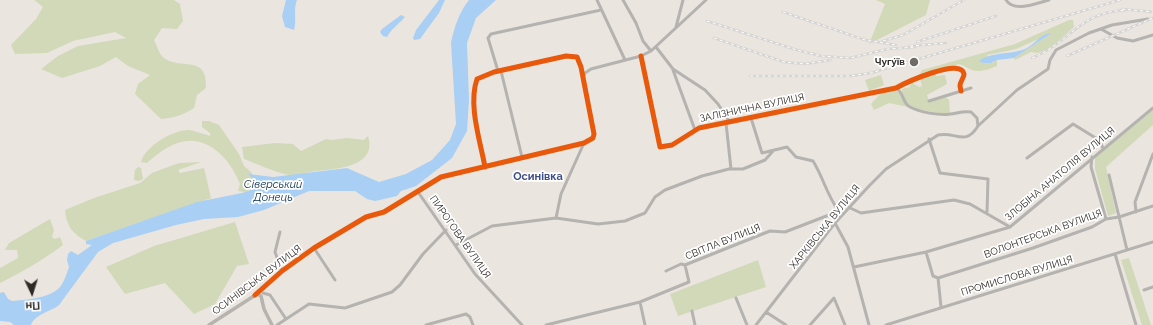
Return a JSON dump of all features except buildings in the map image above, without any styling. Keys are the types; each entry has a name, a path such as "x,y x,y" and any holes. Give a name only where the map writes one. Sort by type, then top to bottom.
{"main road":[{"path":"255,295 260,295 262,298 264,309 272,325"},
{"name":"ОСИНІВСЬКА ВУЛИЦЯ","path":"209,325 255,295"}],"street":[{"path":"597,0 625,60"},
{"path":"623,0 636,23 643,41 651,51"},
{"path":"676,27 683,0"},
{"path":"581,67 588,70 641,56 651,51 706,0"},
{"path":"1006,0 1013,6 1019,7 1049,0"},
{"path":"522,157 500,71 488,38 491,34 601,10"},
{"name":"ХАРКІВСЬКА ВУЛИЦЯ","path":"756,325 848,207 886,169 929,139 941,134 960,138 969,136 1017,90 1048,69 1050,60 1056,50 1100,29 1112,25 1148,19"},
{"path":"1100,29 1117,38 1133,41 1153,35"},
{"path":"656,47 673,69 705,90 718,104 728,122 731,169"},
{"path":"485,166 474,108 474,87 477,79 500,71 571,56 577,57 583,78"},
{"name":"ЗАЛІЗНИЧНА ВУЛИЦЯ","path":"641,56 660,146 672,145 695,130 716,124 896,88 913,79 956,67 961,69 964,73 960,86 961,91"},
{"path":"673,69 676,81 695,130"},
{"path":"583,78 588,70"},
{"name":"ОСИНІВСЬКА ВУЛИЦЯ","path":"255,295 282,271 314,248 366,217 384,212 441,177 584,143 593,138 594,134 583,78"},
{"path":"896,88 901,92 906,104 912,108 945,114 971,112 977,118 978,126"},
{"path":"929,101 971,88"},
{"name":"ЗЛОБІНА АНАТОЛІЯ ВУЛИЦЯ","path":"854,266 926,252 1010,227 1084,163 1153,108"},
{"path":"751,118 762,153 787,147 796,157 813,161 831,201 838,210 834,218 838,220"},
{"path":"1027,158 1073,124 1099,140 1104,148"},
{"path":"929,139 940,173 988,179 987,212"},
{"path":"556,218 561,194 584,143"},
{"path":"456,245 492,226 556,218 598,224 625,221 645,214 655,197 665,190 702,176 731,169 744,169 765,160 774,150"},
{"path":"1136,212 1135,202 1153,154"},
{"path":"1092,157 1091,167 1106,219"},
{"path":"1084,163 1091,167"},
{"path":"1109,175 1127,250"},
{"name":"ПИРОГОВА ВУЛИЦЯ","path":"418,192 486,287 512,312 522,325"},
{"path":"848,207 861,213 954,200 970,204 987,212 1010,227"},
{"name":"ВОЛОНТЕРСЬКА ВУЛИЦЯ","path":"938,278 1033,248 1092,227 1106,219 1119,217 1153,206"},
{"name":"СВІТЛА ВУЛИЦЯ","path":"546,325 640,302 689,282 685,265 770,231 785,232 829,215 834,218"},
{"path":"835,223 848,247 869,325"},
{"path":"277,325 309,304 345,308 392,292 446,230"},
{"path":"280,232 275,252 282,271"},
{"name":"ПРОМИСЛОВА ВУЛИЦЯ","path":"886,325 1153,242"},
{"name":"ОСИНІВСЬКА ВУЛИЦЯ","path":"314,248 335,280"},
{"path":"926,252 933,276 938,278 942,307"},
{"path":"1115,254 1136,325"},
{"path":"666,271 681,264 685,265"},
{"path":"262,298 266,284"},
{"path":"1144,290 1153,287"},
{"path":"263,293 270,295 286,319"},
{"path":"736,298 748,325"},
{"path":"810,325 834,298 845,324"},
{"path":"640,302 645,325"},
{"path":"692,311 695,325"},
{"path":"766,312 786,325"},
{"path":"426,325 466,314 470,317 473,325"}],"green space":[{"path":"34,0 174,0 180,4 183,21 177,29 162,28 154,40 159,52 167,60 175,63 197,66 202,70 205,77 206,88 197,95 194,108 178,116 161,119 135,94 138,84 150,75 128,66 116,57 100,66 62,78 41,69 58,56 78,46 126,38 115,32 73,41 47,53 15,54 11,45 36,19 43,7"},
{"path":"876,0 930,0 926,15 869,44 885,4"},
{"path":"1069,20 1073,20 1074,27 1050,49 1037,53 1031,52 1015,60 1014,58 1052,33 1016,49 987,55 992,63 997,60 997,66 991,68 975,71 958,64 955,67 935,72 936,76 945,75 947,84 927,95 929,101 944,96 949,100 950,114 937,113 889,103 874,110 871,104 883,91 902,92 902,89 910,87 911,82 919,87 922,86 919,75 922,70 1015,44"},
{"path":"881,75 884,85 869,91 865,80"},
{"path":"1153,110 1153,125 1106,167 1116,213 1108,216 1095,169 1095,158"},
{"path":"202,121 209,121 219,125 239,154 244,166 251,172 259,186 245,192 238,191 240,184 236,174 223,156 206,144 196,141 186,141 175,144 163,150 147,163 141,162 143,156 154,145 160,140 176,132 189,130 210,136 210,133 202,127"},
{"path":"368,136 369,147 367,155 361,161 343,167 297,175 281,173 244,159 242,147 275,143 293,144 301,151 326,139 331,140 347,138 364,140"},
{"path":"201,162 178,170 180,173 204,168 211,198 86,241 71,229 67,221 65,210 94,198 140,183 152,173 179,163"},
{"path":"138,167 141,168 143,179 139,181 134,180 135,170"},
{"path":"50,219 54,230 52,237 55,239 60,237 63,245 32,266 0,283 0,268 18,258 17,250 5,250 9,243"},
{"path":"235,222 249,264 237,266 215,304 194,314 165,283 125,294 106,267 154,246"},
{"path":"1129,258 1151,325 1142,325 1121,260"},
{"path":"758,260 766,287 678,316 670,294"}],"water":[{"path":"286,0 297,0 295,7 294,30 285,27 282,16"},
{"path":"439,0 445,0 439,13 420,39 414,40 413,38 416,30"},
{"name":"Сіверський Донець","path":"469,0 496,0 476,18 467,43 469,100 467,131 452,158 416,186 401,191 397,196 375,201 367,199 355,191 309,191 264,210 238,217 204,219 176,225 113,243 98,252 59,305 36,318 31,325 14,325 10,322 0,321 0,293 4,292 8,299 12,301 38,298 56,291 63,283 69,267 67,260 68,254 71,251 78,255 92,245 86,244 86,241 197,202 242,193 257,188 259,184 248,174 273,177 347,168 379,182 406,174 432,160 450,140 456,124 451,43 457,20"},
{"path":"401,15 405,17 387,37 383,36 380,32 382,29"},
{"path":"1052,33 1014,58 997,60 991,63 983,63 979,61 996,54 1025,49 1044,35"}],"railway":[{"path":"883,41 903,35 964,0"},
{"path":"750,76 850,76 871,73 1120,0"},
{"path":"1122,9 1153,12"},
{"path":"1032,58 1057,44 1076,28 1097,16 1127,10"},
{"path":"783,12 865,40 896,45"},
{"path":"917,42 996,16"},
{"path":"1067,56 1153,18"},
{"path":"707,21 797,50 821,56 850,58 888,49 915,47"},
{"path":"714,38 784,62 805,64 831,60"},
{"path":"910,46 946,43"}],"cycle path":[{"path":"255,295 282,271 314,248 366,217 384,212 441,177 584,143 593,138 594,134 581,67 577,57 566,56 494,72 477,79 474,111 478,134 483,157 485,167"},
{"path":"641,56 660,147 672,145 699,128 896,88 932,73 953,68 961,70 964,74 960,84 961,91"}],"place":[{"name":"Чугу́їв","path":"914,62"}],"district":[{"name":"Осинівка","path":"538,177"}]}
